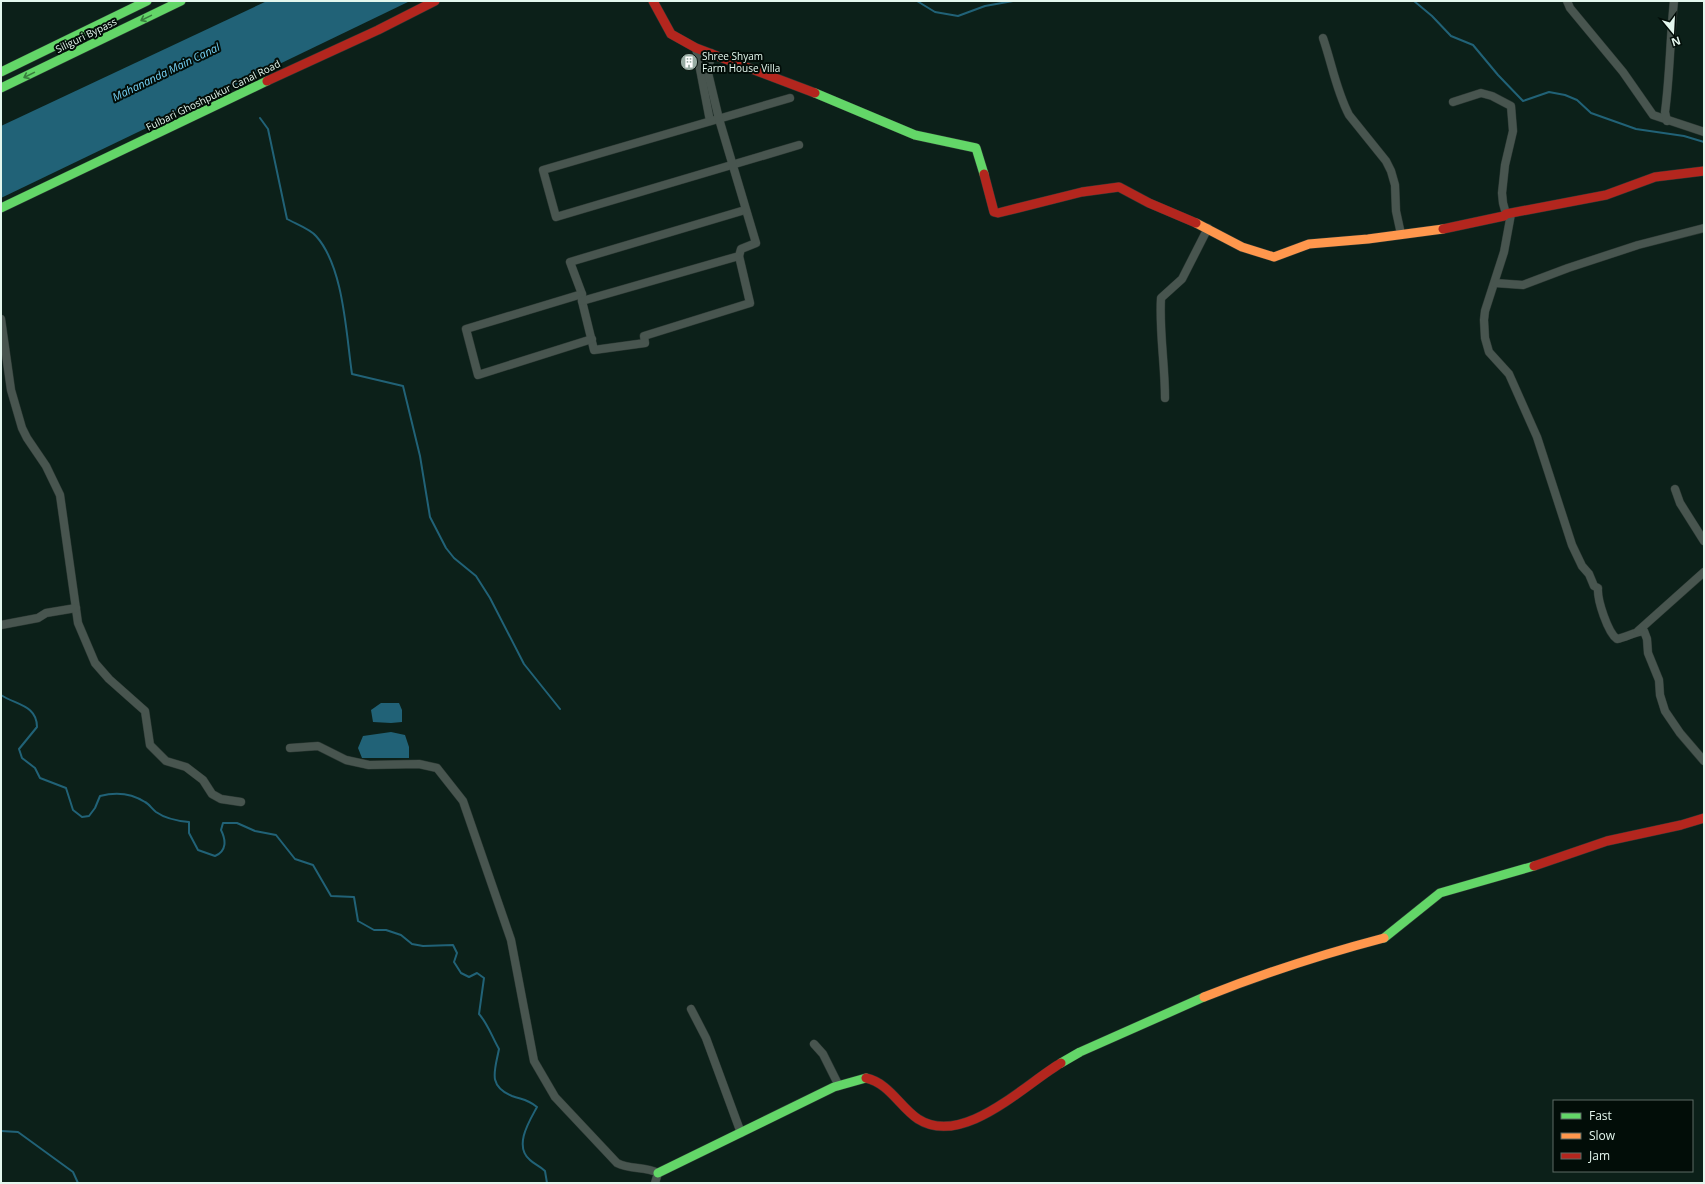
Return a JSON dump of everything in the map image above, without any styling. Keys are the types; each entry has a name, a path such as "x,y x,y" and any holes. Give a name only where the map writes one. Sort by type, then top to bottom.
{"main road":[{"path":"1,72 147,1"},
{"name":"Siliguri Bypass","path":"1,88 181,1"},
{"name":"Fulbari Ghoshpukur Canal Road","path":"1,208 323,54 378,30 435,1"},
{"path":"653,1 671,34 696,48 830,98 914,135 976,148 978,150 994,212 998,213 1018,209 1082,192 1114,186 1125,189 1149,203 1208,228 1242,247 1270,257 1282,255 1297,247 1309,244 1451,228 1508,214 1606,195 1655,177 1691,171 1704,171"},
{"path":"658,1173 854,1080 867,1078 878,1082 906,1110 920,1120 933,1125 947,1126 985,1115 1042,1077 1058,1064 1080,1052 1230,987 1354,946 1385,938 1440,893 1534,866 1607,841 1686,824 1704,818"}],"street":[{"path":"1566,1 1570,8 1581,19 1623,72 1653,115 1667,121 1704,132"},
{"path":"1667,121 1665,112 1671,53 1674,1"},
{"path":"1323,38 1337,90 1344,107 1386,161 1391,171 1395,186 1396,211 1401,234"},
{"path":"696,48 710,121"},
{"path":"711,53 708,73 719,119 756,243 740,249 739,256 750,303 644,336 645,343 594,350 582,297 570,262 745,210"},
{"path":"1453,102 1481,94 1492,96 1511,106 1513,132 1505,165 1502,193 1503,203 1508,214 1508,236 1484,320 1485,338 1489,352 1510,374 1537,437 1572,545 1582,566 1589,574 1594,586 1598,588 1601,605 1612,636 1617,639 1626,637 1638,631 1704,572"},
{"path":"790,98 543,170 556,217 799,145"},
{"path":"1165,398 1165,377 1160,327 1161,298 1182,279 1208,228"},
{"path":"1495,283 1523,285 1638,245 1704,228"},
{"path":"592,339 478,375 466,330 582,297 739,256"},
{"path":"1,319 11,390 22,428 46,466 60,495 78,623 95,663 109,679 145,711 150,745 166,761 186,767 204,780 212,794 221,799 242,802"},
{"path":"1676,489 1680,503 1704,541"},
{"path":"1,625 38,618 46,613 76,608"},
{"path":"1638,631 1644,631 1647,639 1648,652 1659,680 1660,695 1666,711 1680,734 1704,761"},
{"path":"290,748 318,746 346,760 369,765 419,764 437,768 463,801 511,940 534,1061 555,1097 616,1162 625,1167 650,1169 658,1173 656,1183"},
{"path":"691,1009 706,1038 741,1133"},
{"path":"814,1044 823,1054 839,1086"}],"water":[{"name":"Mahananda Main Canal","path":"267,1 410,1 1,198 1,126"},
{"path":"381,703 399,703 402,710 402,722 373,722 371,710"},
{"path":"391,732 405,735 409,747 409,758 362,758 358,748 363,736"}],"waterway":[{"path":"917,1 935,12 958,16 985,6 1013,1"},
{"path":"1414,1 1432,16 1451,36 1473,45 1498,75 1523,101 1549,92 1565,95 1577,100 1591,113 1636,129 1684,136 1704,142"},
{"path":"260,118 268,129 287,219 313,233 325,249 333,265 342,302 352,374 403,386 420,456 430,517 446,548 454,558 476,576 490,598 524,664 560,709"},
{"path":"1,695 25,706 30,710 36,720 37,727 19,749 22,758 35,768 40,778 66,788 73,810 82,817 89,816 95,808 100,796 123,794 140,799 156,812 168,818 189,822 189,833 198,850 215,856 222,851 224,845 224,838 221,830 223,823 237,823 255,831 276,835 295,859 313,865 331,896 354,897 358,921 374,930 386,930 401,935 412,944 423,946 453,945 457,953 454,962 461,973 469,977 477,973 484,978 479,1014 499,1049 495,1070 496,1082 504,1092 528,1101 537,1107 524,1133 523,1148 525,1154 530,1160 545,1171 547,1183"},
{"path":"1,1131 18,1132 73,1172 78,1183"}],"traffic: fast":[{"path":"1,72 147,1"},
{"path":"1,88 181,1"},
{"path":"1,208 267,81"},
{"path":"815,93 915,135 976,148 984,174"},
{"path":"1384,938 1440,893 1534,866"},
{"path":"1061,1063 1080,1052 1204,997"},
{"path":"658,1173 834,1087 866,1078"}],"traffic: slow":[{"path":"1196,223 1242,247 1274,257 1309,244 1368,239 1443,229"},
{"path":"1204,997 1293,965 1384,938"}],"traffic: jam":[{"path":"267,81 378,30 435,1"},
{"path":"653,1 671,34 696,48 815,93"},
{"path":"1443,229 1504,216 1506,214 1606,195 1655,177 1704,171"},
{"path":"984,174 994,212 998,213 1082,192 1119,187 1149,203 1196,223"},
{"path":"1534,866 1607,841 1681,825 1704,818"},
{"path":"866,1078 888,1090 918,1119 936,1126 954,1125 974,1120 993,1110 1061,1063"}],"place":[{"name":"Shree Shyam Farm House Villa","path":"689,62"}]}
